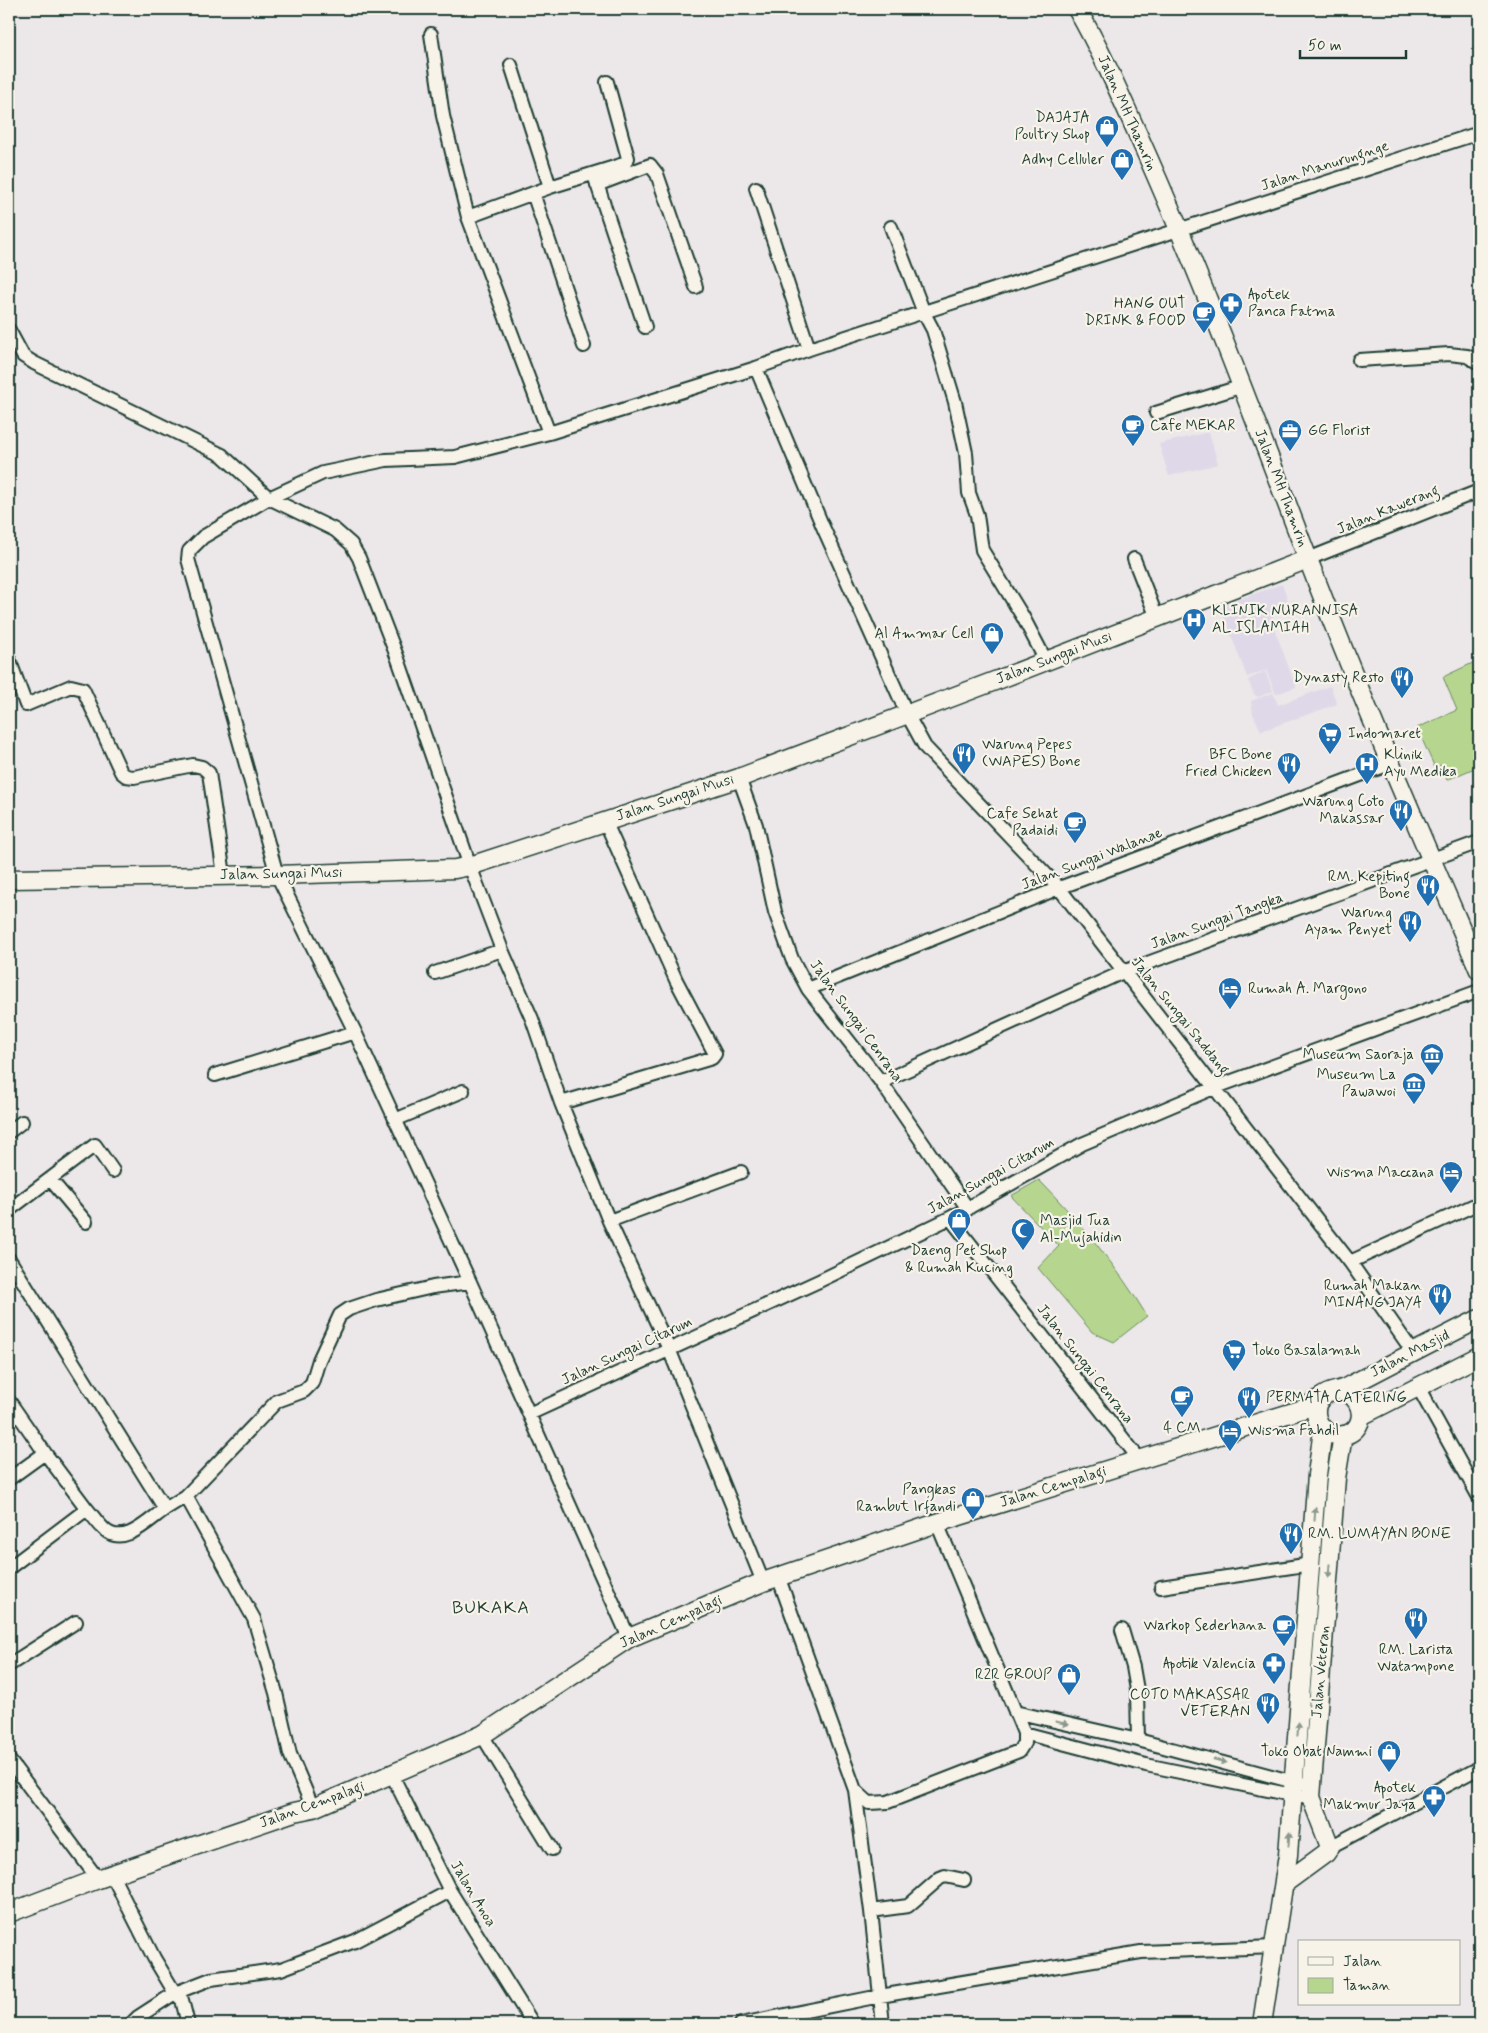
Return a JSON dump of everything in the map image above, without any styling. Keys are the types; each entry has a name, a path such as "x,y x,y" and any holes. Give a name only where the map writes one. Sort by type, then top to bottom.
{"street":[{"name":"Jalan MH Thamrin","path":"1079,9 1180,230 1243,386 1308,559 1390,764 1479,970"},
{"path":"431,34 443,116 468,217 549,433"},
{"path":"511,65 550,187"},
{"path":"596,180 625,163 628,158 607,82"},
{"name":"Jalan Manurungnge","path":"628,1638 470,1282 355,1032 276,875 188,559 189,550 203,537 269,498 323,473 386,460 456,457 549,433 756,368 809,349 1479,133"},
{"path":"468,217 550,187 596,180 650,166 653,167 657,174 696,287"},
{"path":"596,180 645,327"},
{"path":"756,188 809,349"},
{"path":"533,193 584,346"},
{"path":"891,227 924,313 933,330 954,402 966,453 969,493 977,514 982,550 1023,618 1046,661"},
{"path":"9,330 23,356 222,455 269,498 335,530 351,544 359,558 398,660 470,866 502,950 532,1019 561,1103 609,1221 670,1348 771,1579 855,1790 871,1911 883,2024"},
{"path":"1359,360 1449,354 1467,356 1479,363"},
{"name":"Jalan Sungai Saddang","path":"756,368 823,527 907,714 925,747 1059,888 1123,972 1216,1087 1350,1262 1413,1352"},
{"path":"1156,413 1243,386"},
{"name":"Jalan Kawerang","path":"1308,559 1479,491"},
{"path":"1134,559 1157,618"},
{"name":"Jalan Sungai Musi","path":"9,879 276,875 455,869 470,866 739,778 1308,559"},
{"path":"9,659 26,705 71,686 83,689 121,772 126,776 134,777 193,765 202,767 209,773 224,876"},
{"name":"Jalan Sungai Walanae","path":"808,989 1059,888 1390,764"},
{"name":"Jalan Sungai Cenrana","path":"739,778 756,825 775,912 792,959 808,989 881,1082 968,1208"},
{"path":"561,1103 712,1058 715,1054 676,980 605,821"},
{"name":"Jalan Sungai Tangka","path":"881,1082 1123,972 1479,842"},
{"path":"435,973 502,950"},
{"name":"Jalan Sungai Citarum","path":"529,1414 819,1281 950,1218 1082,1144 1216,1087 1479,991"},
{"path":"215,1075 355,1032"},
{"path":"395,1120 463,1091"},
{"path":"9,1132 22,1122"},
{"path":"9,1210 95,1145 113,1171"},
{"path":"609,1221 741,1172"},
{"path":"50,1179 86,1222"},
{"path":"1350,1262 1479,1203"},
{"name":"Jalan Sungai Cenrana","path":"950,1218 1140,1460"},
{"path":"9,1259 165,1509"},
{"path":"9,1401 45,1453 106,1531 118,1536 129,1534 186,1496 277,1401 304,1391 312,1383 319,1360 340,1315 349,1309 376,1300 433,1286 470,1282"},
{"name":"Jalan Masjid","path":"1341,1390 1479,1319"},
{"path":"1361,1416 1479,1356"},
{"path":"1418,1387 1479,1497"},
{"path":"1341,1390 1354,1396 1359,1402 1361,1416 1355,1429 1343,1435 1329,1433 1314,1418 1322,1397 1328,1392 1341,1390"},
{"name":"Jalan Cempalagi","path":"9,1913 105,1877 294,1812 313,1808 392,1776 482,1735 628,1638 771,1579 937,1523 1140,1460 1314,1418"},
{"name":"Jalan Veteran","path":"1262,2024 1285,1883 1312,1564 1317,1475 1314,1418"},
{"name":"Jalan Veteran","path":"1330,1847 1312,1791 1336,1478 1343,1435"},
{"path":"9,1479 45,1453"},
{"path":"1317,1475 1336,1478"},
{"path":"186,1496 254,1619 276,1693 290,1754 313,1808"},
{"path":"9,1568 87,1509"},
{"path":"855,1790 869,1803 888,1802 1018,1751 1024,1743 1024,1733 937,1523"},
{"path":"1161,1587 1312,1564"},
{"path":"9,1665 76,1622"},
{"path":"1122,1630 1133,1667 1137,1690 1138,1740"},
{"path":"1014,1712 1138,1740 1293,1788"},
{"path":"1024,1733 1146,1765 1312,1791"},
{"path":"482,1735 552,1849"},
{"path":"9,1760 105,1877 175,1993 182,2000 188,2024"},
{"path":"1285,1883 1326,1853 1330,1847 1479,1768"},
{"name":"Jalan Anoa","path":"392,1776 450,1891 533,2024"},
{"path":"871,1911 908,1906 940,1878 945,1876 964,1880"},
{"path":"131,2024 138,2017 175,1993 212,1979 281,1969 355,1941 450,1891"},
{"path":"741,2024 880,1996 1140,1952 1274,1947"}],"shaded area":[{"path":"1209,432 1218,464 1169,476 1159,444"},
{"path":"1282,584 1290,606 1277,612 1271,620 1296,687 1276,694 1266,670 1247,677 1220,606"},
{"path":"1265,671 1273,691 1258,697 1254,694 1248,680"},
{"path":"1330,686 1337,704 1261,731 1253,714 1251,701 1273,693 1278,705"}],"green space":[{"path":"1479,660 1479,766 1447,780 1441,765 1435,768 1417,728 1457,710 1443,677"},
{"path":"1039,1180 1097,1245 1123,1279 1147,1316 1114,1342 1092,1332 1038,1268 1059,1246 1011,1196"}],"place":[{"name":"DAJAJA Poultry Shop","path":"1107,148"},
{"name":"Adhy Celluler","path":"1122,181"},
{"name":"Apotek Panca Fatma","path":"1231,325"},
{"name":"HANG OUT DRINK & FOOD","path":"1204,334"},
{"name":"Cafe MEKAR","path":"1133,447"},
{"name":"GG Florist","path":"1290,452"},
{"name":"KLINIK NURANNISA AL ISLAMIAH","path":"1194,641"},
{"name":"Al Ammar Cell","path":"992,655"},
{"name":"Dynasty Resto","path":"1402,699"},
{"name":"Indomaret","path":"1330,755"},
{"name":"Warung Pepes (WAPES) Bone","path":"964,775"},
{"name":"BFC Bone Fried Chicken","path":"1289,785"},
{"name":"Klinik Ayu Medika","path":"1367,785"},
{"name":"Warung Coto Makassar","path":"1401,832"},
{"name":"Cafe Sehat Padaidi","path":"1075,844"},
{"name":"RM. Kepiting Bone","path":"1428,907"},
{"name":"Warung Ayam Penyet","path":"1410,943"},
{"name":"Rumah A. Margono","path":"1230,1010"},
{"name":"Museum Saoraja","path":"1432,1076"},
{"name":"Museum La Pawawoi","path":"1414,1105"},
{"name":"Wisma Maccana","path":"1451,1194"},
{"name":"Daeng Pet Shop & Rumah Kucing","path":"959,1241"},
{"name":"Masjid Tua Al-Mujahidin","path":"1023,1251"},
{"name":"Rumah Makan MINANG JAYA","path":"1440,1316"},
{"name":"Toko Basalamah","path":"1234,1372"},
{"name":"4 CM","path":"1182,1418"},
{"name":"PERMATA CATERING","path":"1249,1419"},
{"name":"Wisma Fahdil","path":"1230,1452"},
{"name":"Pangkas Rambut Irfandi","path":"973,1520"},
{"name":"RM. LUMAYAN BONE","path":"1291,1555"},
{"name":"RM. Larista Watampone","path":"1416,1640"},
{"name":"Warkop Sederhana","path":"1284,1647"},
{"name":"Apotik Valencia","path":"1274,1685"},
{"name":"R2R GROUP","path":"1069,1696"},
{"name":"COTO MAKASSAR VETERAN","path":"1268,1725"},
{"name":"Toko Obat Nammi","path":"1389,1773"},
{"name":"Apotek Makmur Jaya","path":"1434,1818"}],"district":[{"name":"BUKAKA","path":"491,1608"}]}
